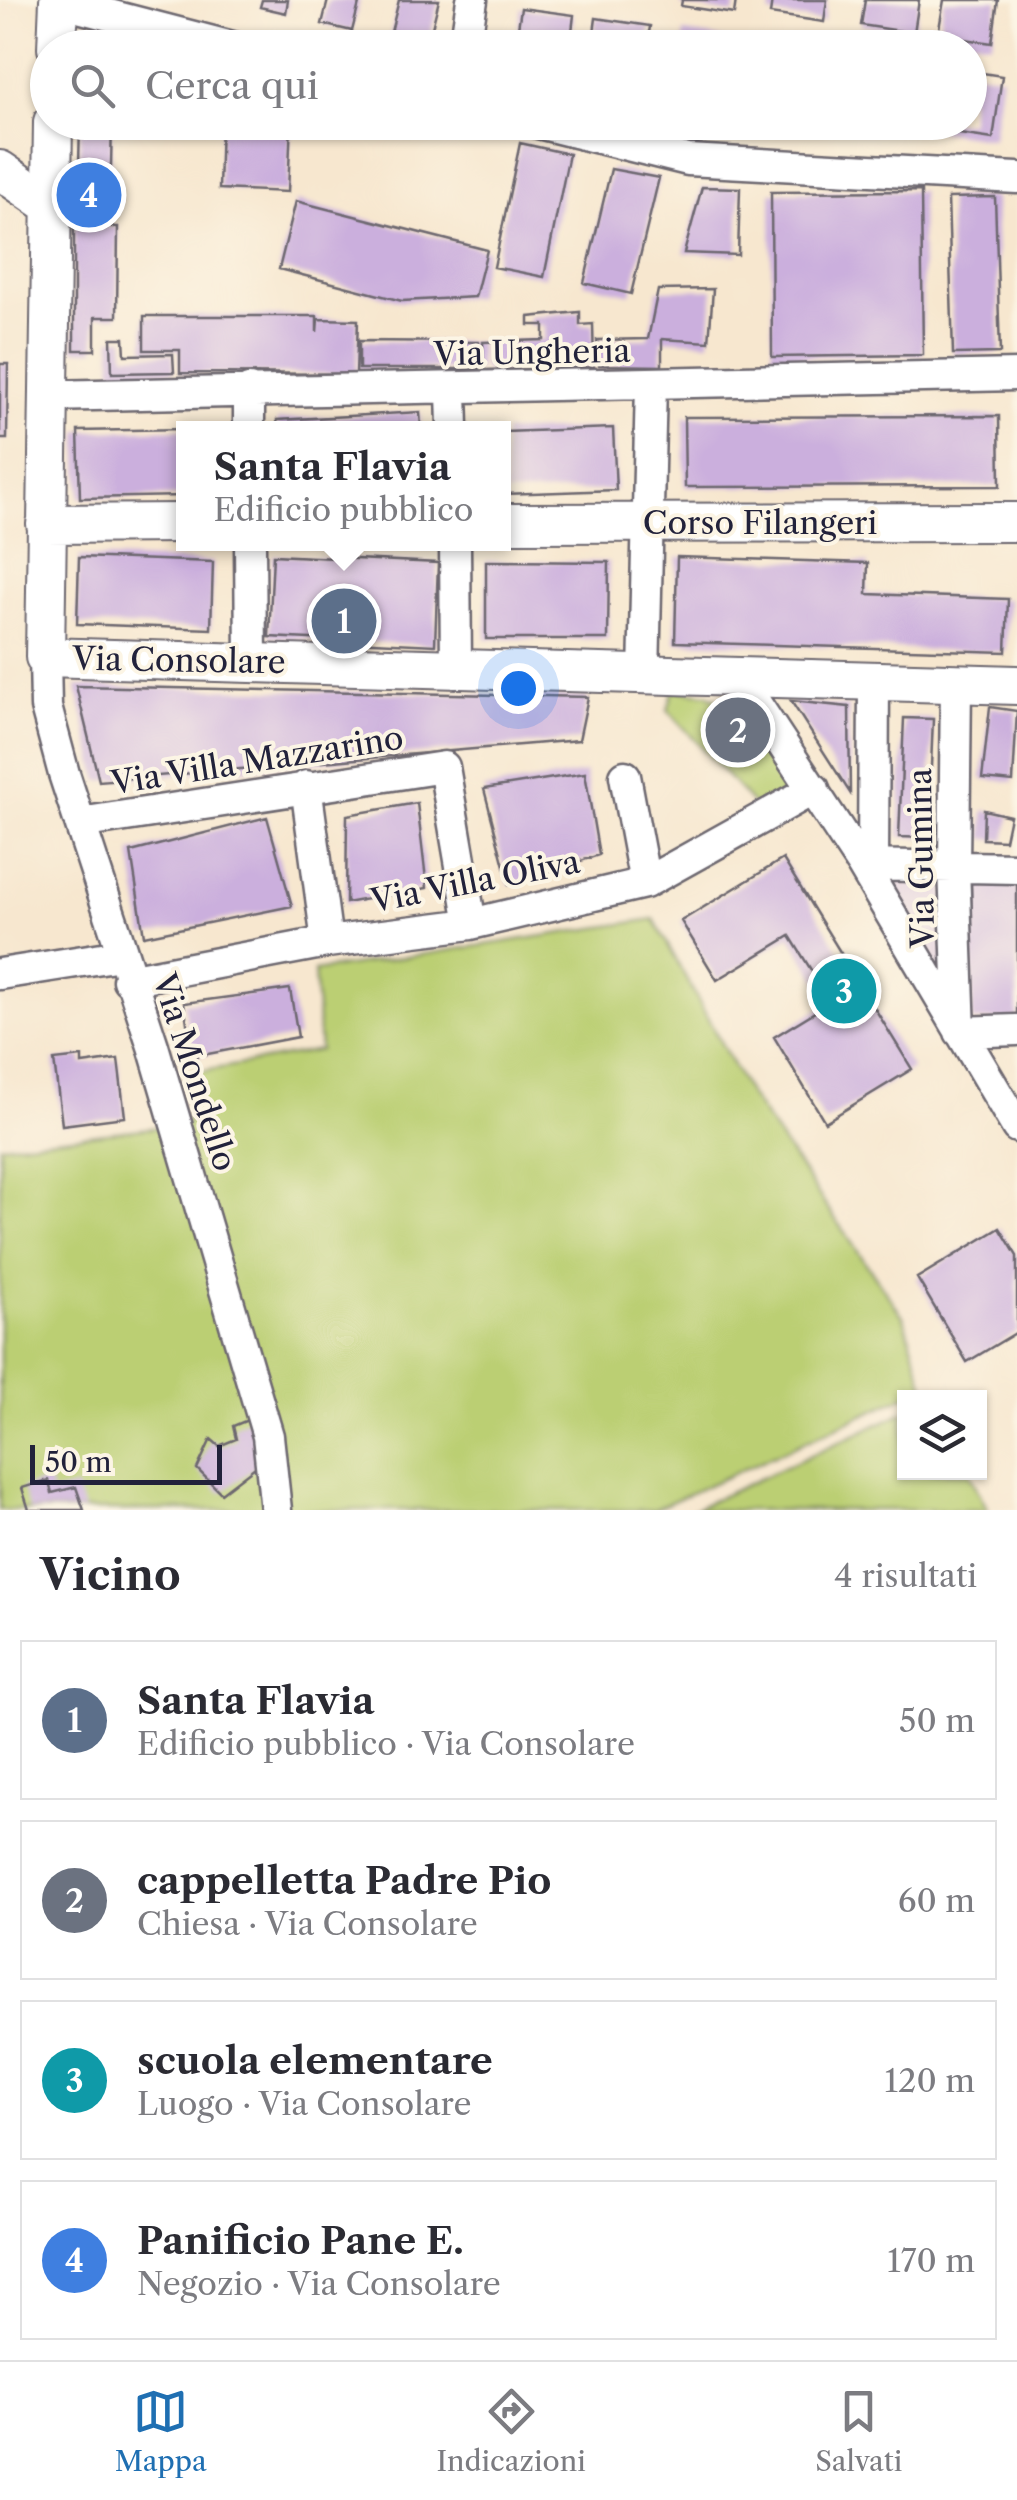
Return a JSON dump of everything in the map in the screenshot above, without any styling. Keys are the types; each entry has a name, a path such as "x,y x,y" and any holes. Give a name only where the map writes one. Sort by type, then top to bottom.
{"street":[{"path":"468,30 472,0"},
{"path":"58,30 59,1 168,30"},
{"name":"Via Consolare","path":"52,140 45,657 1017,685"},
{"path":"607,140 688,160 1017,178"},
{"path":"0,170 50,204"},
{"name":"Via Ungheria","path":"48,396 1017,375"},
{"path":"644,676 651,384"},
{"path":"250,390 250,421"},
{"path":"452,390 453,421"},
{"name":"Corso Filangeri","path":"511,523 1017,522"},
{"path":"46,524 176,523"},
{"path":"250,551 251,660"},
{"path":"455,551 456,668"},
{"name":"Via Mondello","path":"45,657 46,707 125,968 153,1046 268,1436 267,1504"},
{"path":"739,678 867,865 1017,1127"},
{"path":"867,865 874,682"},
{"name":"Via Gumina","path":"956,684 954,866 960,1032"},
{"name":"Via Villa Mazzarino","path":"80,822 444,767 471,924"},
{"path":"625,776 644,883"},
{"path":"306,786 327,942"},
{"name":"Via Villa Oliva","path":"0,974 125,968 471,924 644,883 814,789"},
{"path":"867,865 1017,868"},
{"path":"960,1032 1017,1030"}],"green space":[{"path":"673,690 708,694 768,735 793,786 758,810 668,710"},
{"path":"654,919 748,1093 904,1318 925,1387 897,1390 897,1400 653,1510 0,1510 0,1145 187,1124 187,1074 320,1050 314,971"},
{"path":"897,1415 897,1480 973,1480 988,1510 692,1510"}],"building":[{"path":"262,0 288,0 286,13 260,7"},
{"path":"328,0 360,0 352,30 322,24"},
{"path":"399,0 439,0 432,30 392,30"},
{"path":"682,0 736,0 734,14 681,6"},
{"path":"772,0 827,0 824,22 770,14"},
{"path":"865,0 919,0 914,30 861,25"},
{"path":"944,0 998,0 992,43 987,42 987,30 939,30"},
{"path":"521,8 574,15 572,30 518,30"},
{"path":"596,18 650,26 649,30 594,30"},
{"path":"987,74 1002,76 993,139 987,138"},
{"path":"80,140 112,140 111,166 79,165"},
{"path":"220,140 290,140 288,192 219,189"},
{"path":"520,143 569,154 544,277 494,267"},
{"path":"611,169 659,178 631,294 584,283"},
{"path":"702,187 740,188 738,255 684,253"},
{"path":"921,191 923,355 772,357 771,192"},
{"path":"995,197 1000,353 953,354 948,198"},
{"path":"296,201 487,250 475,297 402,301 279,269"},
{"path":"74,227 118,227 117,317 95,317 95,350 74,350"},
{"path":"713,289 709,342 662,339 662,366 599,365 597,340 648,339 658,290"},
{"path":"580,312 580,325 593,324 594,367 484,370 483,342 544,340 544,325 529,325 529,317"},
{"path":"144,316 317,316 317,332 318,319 358,320 356,374 180,373 180,350 144,350"},
{"path":"111,338 124,338 125,355 173,354 174,372 112,373"},
{"path":"359,341 479,342 479,369 359,369"},
{"path":"0,364 8,364 7,439 0,439"},
{"path":"420,412 421,421 277,421"},
{"path":"999,416 1000,486 685,487 684,417"},
{"path":"613,428 616,490 511,494 511,432"},
{"path":"176,429 176,496 80,498 78,431"},
{"path":"273,555 438,563 435,645 269,637"},
{"path":"79,557 213,562 211,629 77,624"},
{"path":"677,557 868,563 867,594 1008,599 1006,652 675,642"},
{"path":"486,561 609,562 608,639 486,639"},
{"path":"76,686 588,697 579,740 99,781"},
{"path":"791,701 849,707 850,793"},
{"path":"990,707 1017,711 1013,782 982,779"},
{"path":"904,718 933,719 928,838 899,837"},
{"path":"585,773 599,855 509,885 484,789"},
{"path":"417,803 427,888 346,903 347,815"},
{"path":"984,810 1010,816 1005,840 983,839"},
{"path":"267,817 292,906 144,936 131,852"},
{"path":"783,859 912,1069 825,1122 774,1037 831,1002 790,936 717,980 681,921"},
{"path":"877,877 945,877 949,990"},
{"path":"971,881 1017,883 1017,1018 972,1022"},
{"path":"290,989 298,1037 192,1057 184,1003"},
{"path":"82,1057 82,1064 118,1059 125,1117 62,1125 54,1060"},
{"path":"1000,1228 1017,1256 1017,1332 967,1362 917,1278"},
{"path":"255,1417 267,1458 221,1493 197,1469 211,1439 219,1446 236,1439 233,1426"},
{"path":"48,1480 52,1493 76,1487 84,1510 29,1510 22,1488"}],"place":[{"name":"Panificio Pane E.","path":"89,195"},
{"name":"Santa Flavia","path":"344,621"},
{"name":"cappelletta Padre Pio","path":"738,730"},
{"name":"scuola elementare","path":"844,991"}]}
